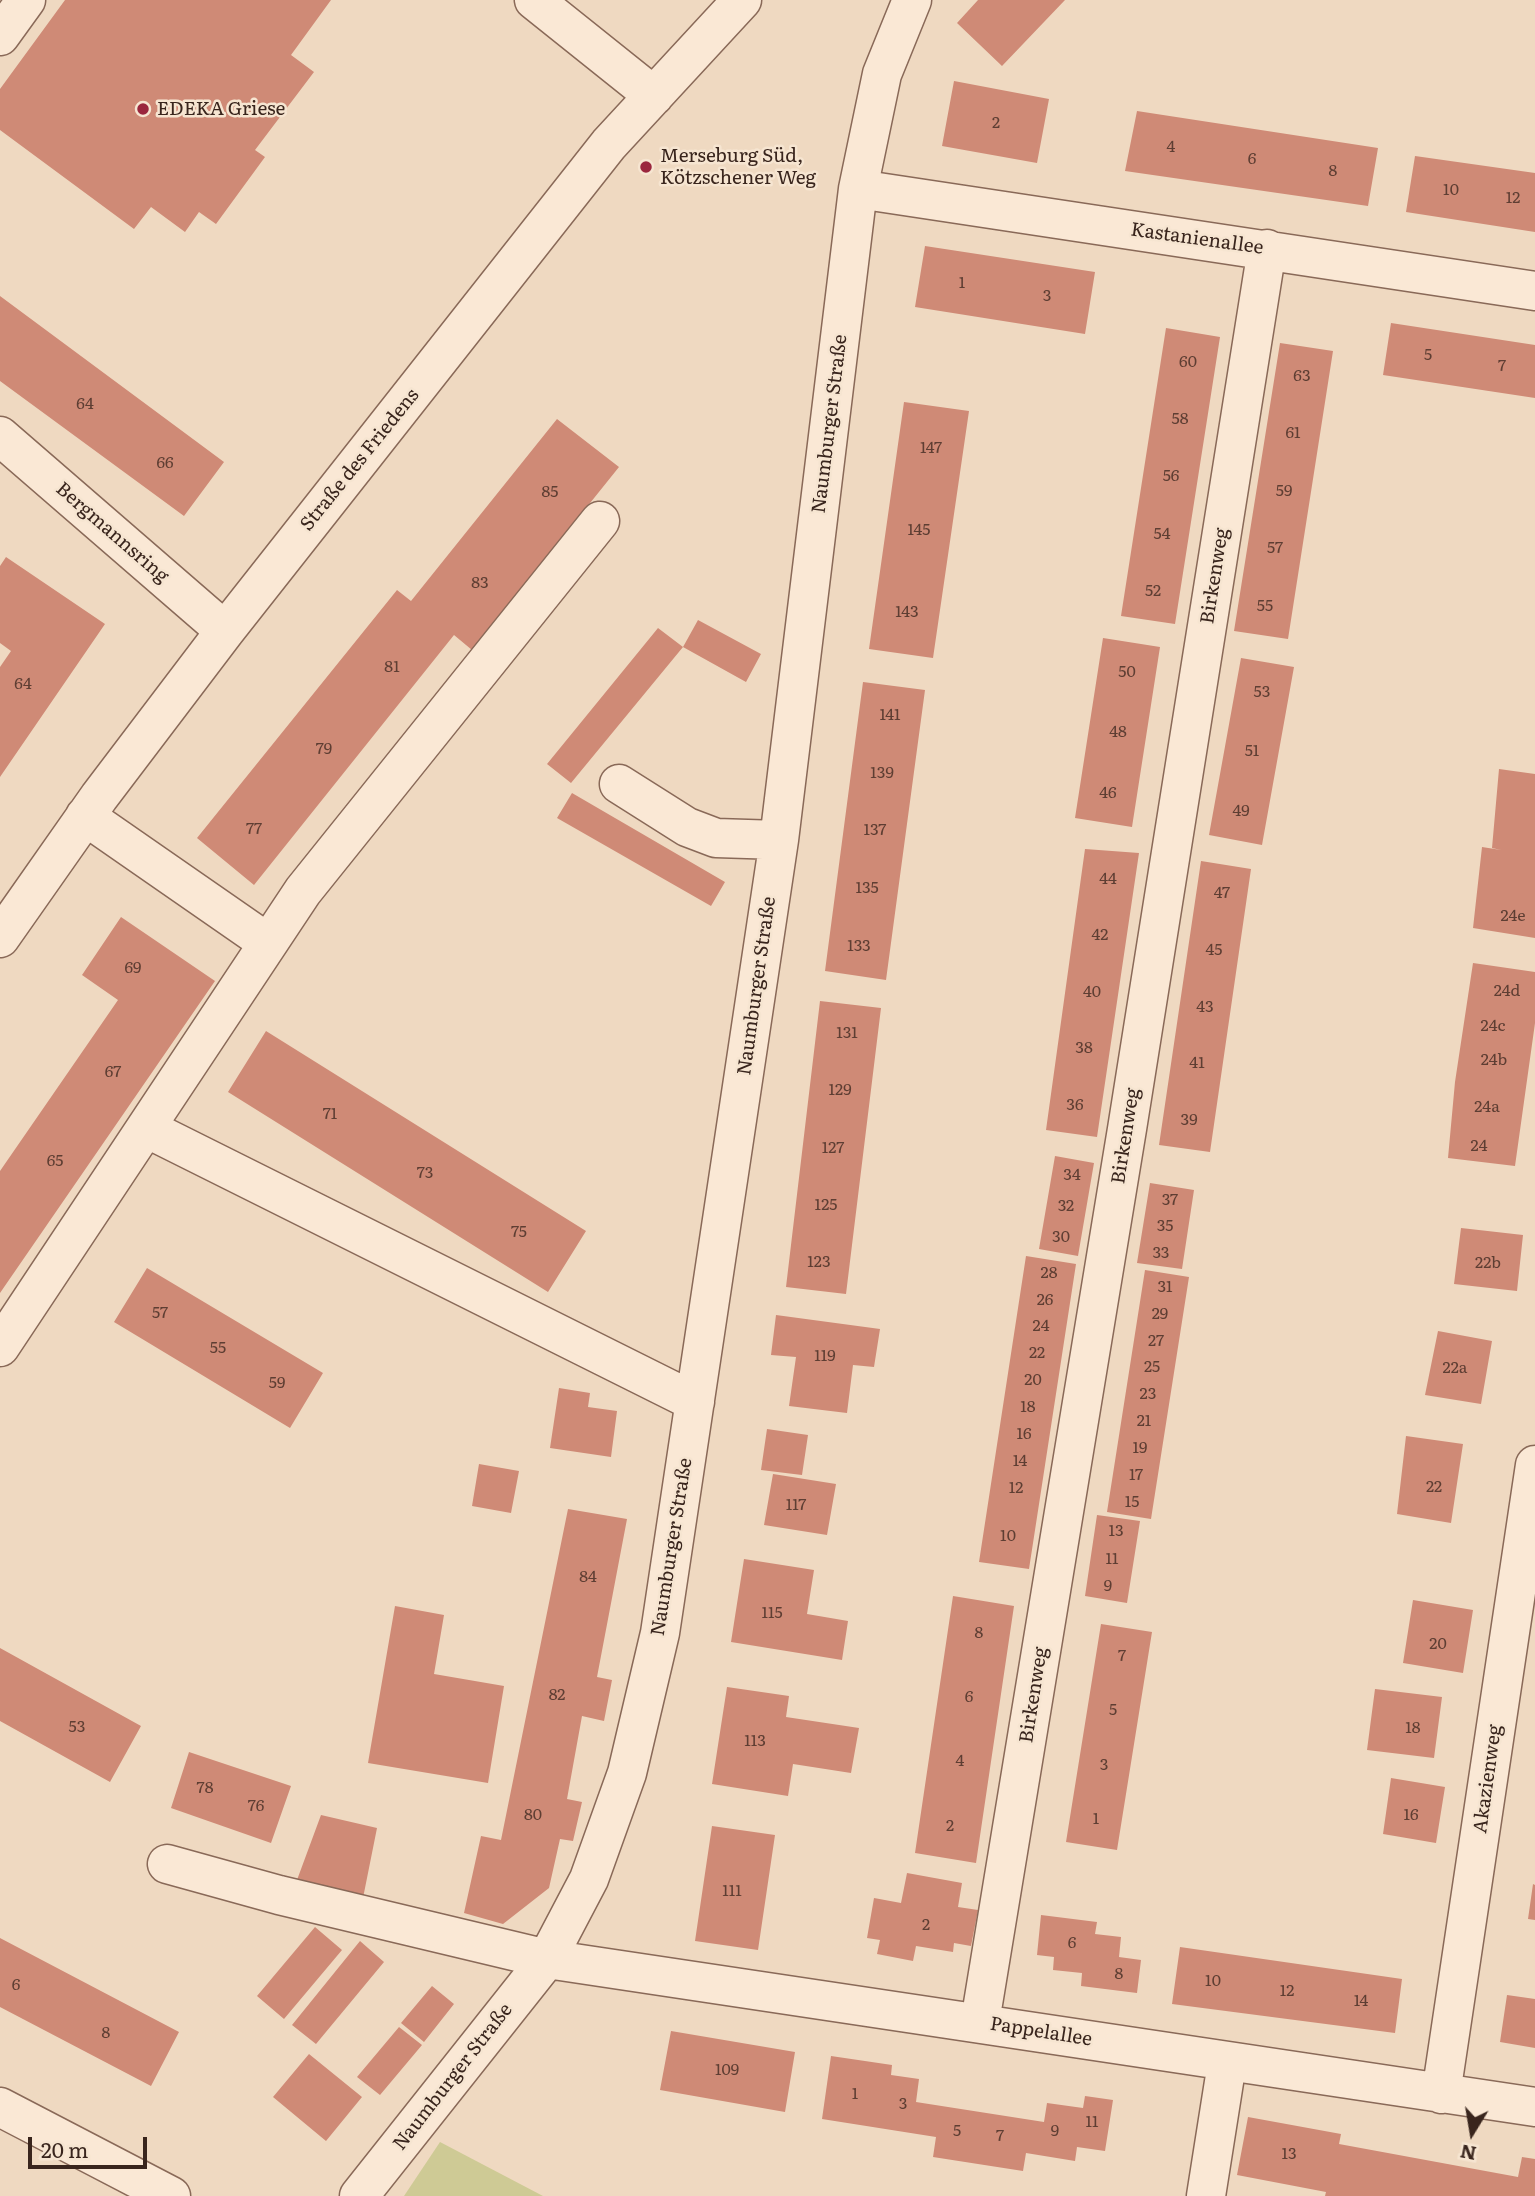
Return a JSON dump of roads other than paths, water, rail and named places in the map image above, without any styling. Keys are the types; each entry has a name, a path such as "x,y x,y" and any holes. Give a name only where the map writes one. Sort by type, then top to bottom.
{"street":[{"path":"0,36 26,0"},
{"path":"534,0 653,96"},
{"name":"Straße des Friedens","path":"0,938 85,816 225,631 609,144 742,0"},
{"name":"Naumburger Straße","path":"359,2196 547,1959 589,1879 627,1773 660,1633 779,840 858,189 882,74 912,0"},
{"name":"Kastanienallee","path":"858,189 1535,291"},
{"name":"Birkenweg","path":"980,2022 1129,1116 1267,249"},
{"name":"Bergmannsring","path":"0,436 225,631"},
{"path":"0,1347 303,891 600,522"},
{"path":"618,784 687,827 716,838 779,840"},
{"path":"85,816 268,943"},
{"path":"146,1128 695,1402"},
{"name":"Akazienweg","path":"1441,2094 1535,1465"},
{"path":"167,1864 279,1895 547,1959"},
{"name":"Pappelallee","path":"547,1959 980,2022 1227,2063 1535,2107"},
{"path":"1206,2196 1227,2063"},
{"path":"0,2107 171,2196"}],"place":[{"name":"EDEKA Griese","path":"143,109"},
{"name":"Merseburg Süd, Kötzschener Weg","path":"646,167"}]}
